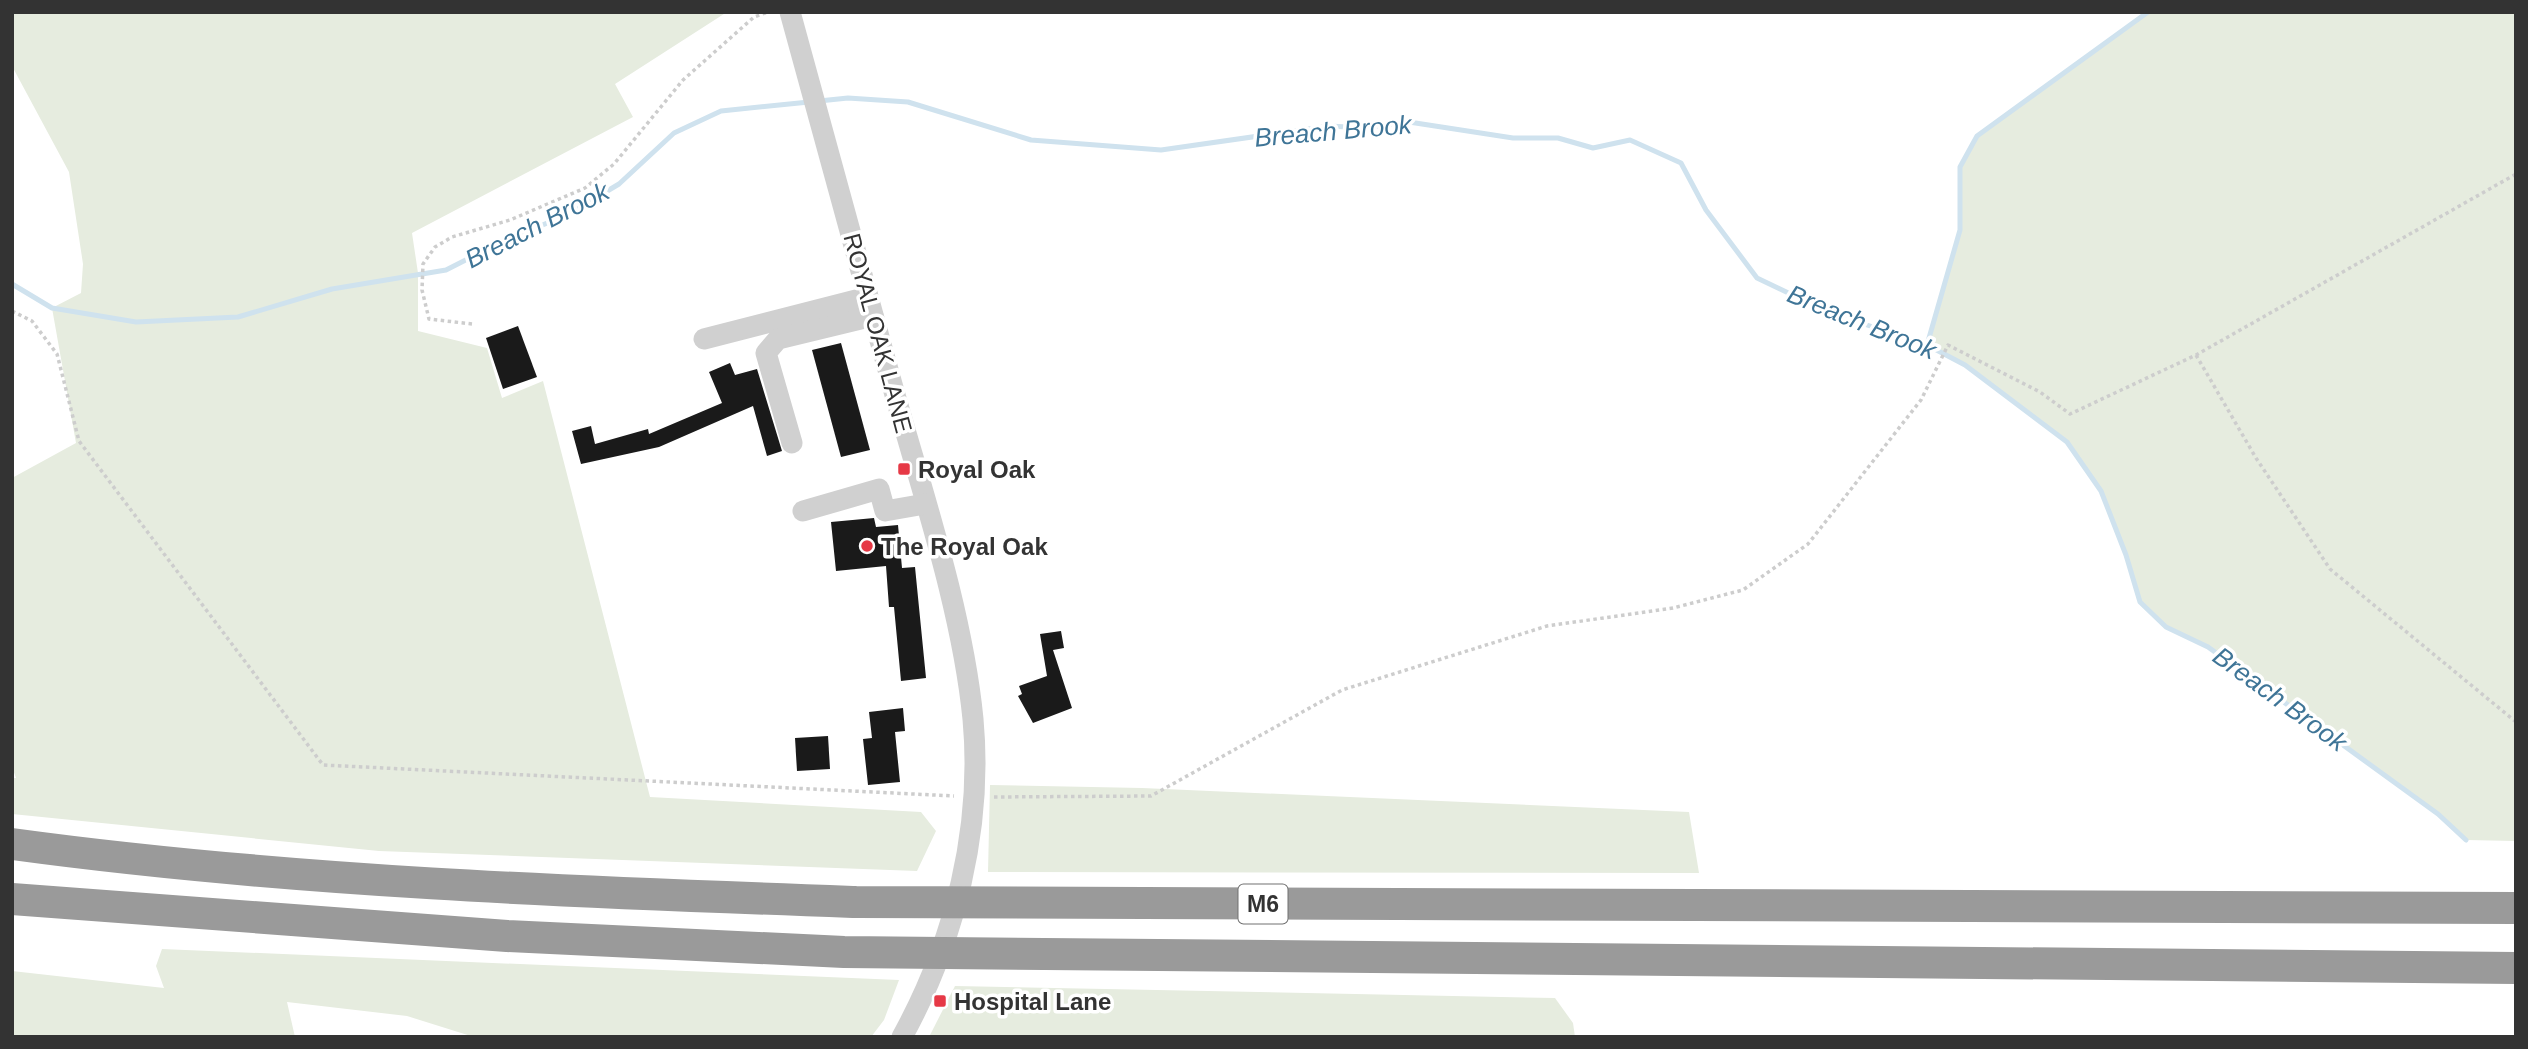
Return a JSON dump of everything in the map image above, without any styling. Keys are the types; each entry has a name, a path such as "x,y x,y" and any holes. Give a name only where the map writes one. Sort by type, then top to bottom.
{"highway":[{"name":"M6","path":"12,844 99,856 398,880 602,893 856,902 2516,908"},
{"name":"M6","path":"12,899 507,936 844,952 2516,968"}],"street":[{"name":"ROYAL OAK LANE","path":"790,12 925,504 969,686 974,749 973,797 964,868 950,927 923,998 902,1037"},
{"path":"704,340 871,307"},
{"path":"792,443 766,352 778,338 871,307"},
{"path":"803,511 879,489 885,511 925,504"}],"path":[{"path":"472,324 429,319 422,290 423,264 435,247 452,237 510,220 585,188 614,164 683,80 754,17 768,12"},
{"path":"12,311 32,321 57,354 79,441 323,765 973,797 1151,796 1342,690 1547,626 1673,608 1743,590 1808,544 1921,400 1948,345 2039,392 2070,414 2196,355 2516,174"},
{"path":"2196,355 2256,458 2330,569 2516,722"}],"shaded area":[{"path":"12,12 727,12 615,84 633,117 412,233 418,273 418,331 487,348 502,398 543,381 650,797 921,812 936,831 917,871 379,851 12,814 12,778 16,778 12,767 12,478 76,443 52,308 81,293 83,264 69,172 12,66"},
{"path":"2148,12 2516,12 2516,841 2466,840 2438,814 2208,647 2166,627 2140,602 2126,555 2101,491 2067,442 1965,365 1927,345 1960,230 1960,167 1977,136"},
{"path":"990,785 1142,788 1689,812 1699,873 988,872"},
{"path":"162,949 899,980 884,1020 871,1037 474,1037 407,1016 287,1002 295,1037 12,1037 12,971 164,988 156,966"},
{"path":"955,986 1555,998 1573,1023 1575,1037 929,1037"}],"building":[{"path":"518,326 537,377 503,389 486,338"},
{"path":"841,343 870,450 841,457 812,350"},
{"path":"730,363 735,375 757,369 782,451 767,456 753,406 659,447 581,464 572,431 591,426 595,444 648,429 649,434 722,403 709,372"},
{"path":"874,518 876,527 898,525 902,568 915,567 926,678 901,681 894,607 889,607 886,566 836,571 831,522"},
{"path":"1061,631 1064,648 1053,650 1072,708 1033,723 1018,696 1022,694 1019,686 1047,676 1040,634"},
{"path":"903,708 905,731 895,732 900,782 868,785 863,739 872,738 869,712"},
{"path":"828,736 830,769 797,771 795,738"}],"waterway":[{"path":"1927,345 1960,230 1960,167 1977,136 2148,12"},
{"name":"Breach Brook","path":"819,101 848,98 908,102 1031,140 1161,150 1329,126 1366,128 1409,122 1513,138 1558,138 1593,148 1630,140 1681,163 1706,210 1757,278 1828,312 1927,345 1965,365 2067,442 2101,491 2126,555 2140,602 2166,627 2208,647 2438,814 2466,840"},
{"name":"Breach Brook","path":"12,284 52,308 136,322 238,317 332,289 446,270 503,241 567,215 619,184 674,133 721,111 809,102"}],"place":[{"name":"Royal Oak","path":"904,469"},
{"name":"The Royal Oak","path":"867,546"},
{"name":"Hospital Lane","path":"940,1001"}]}
